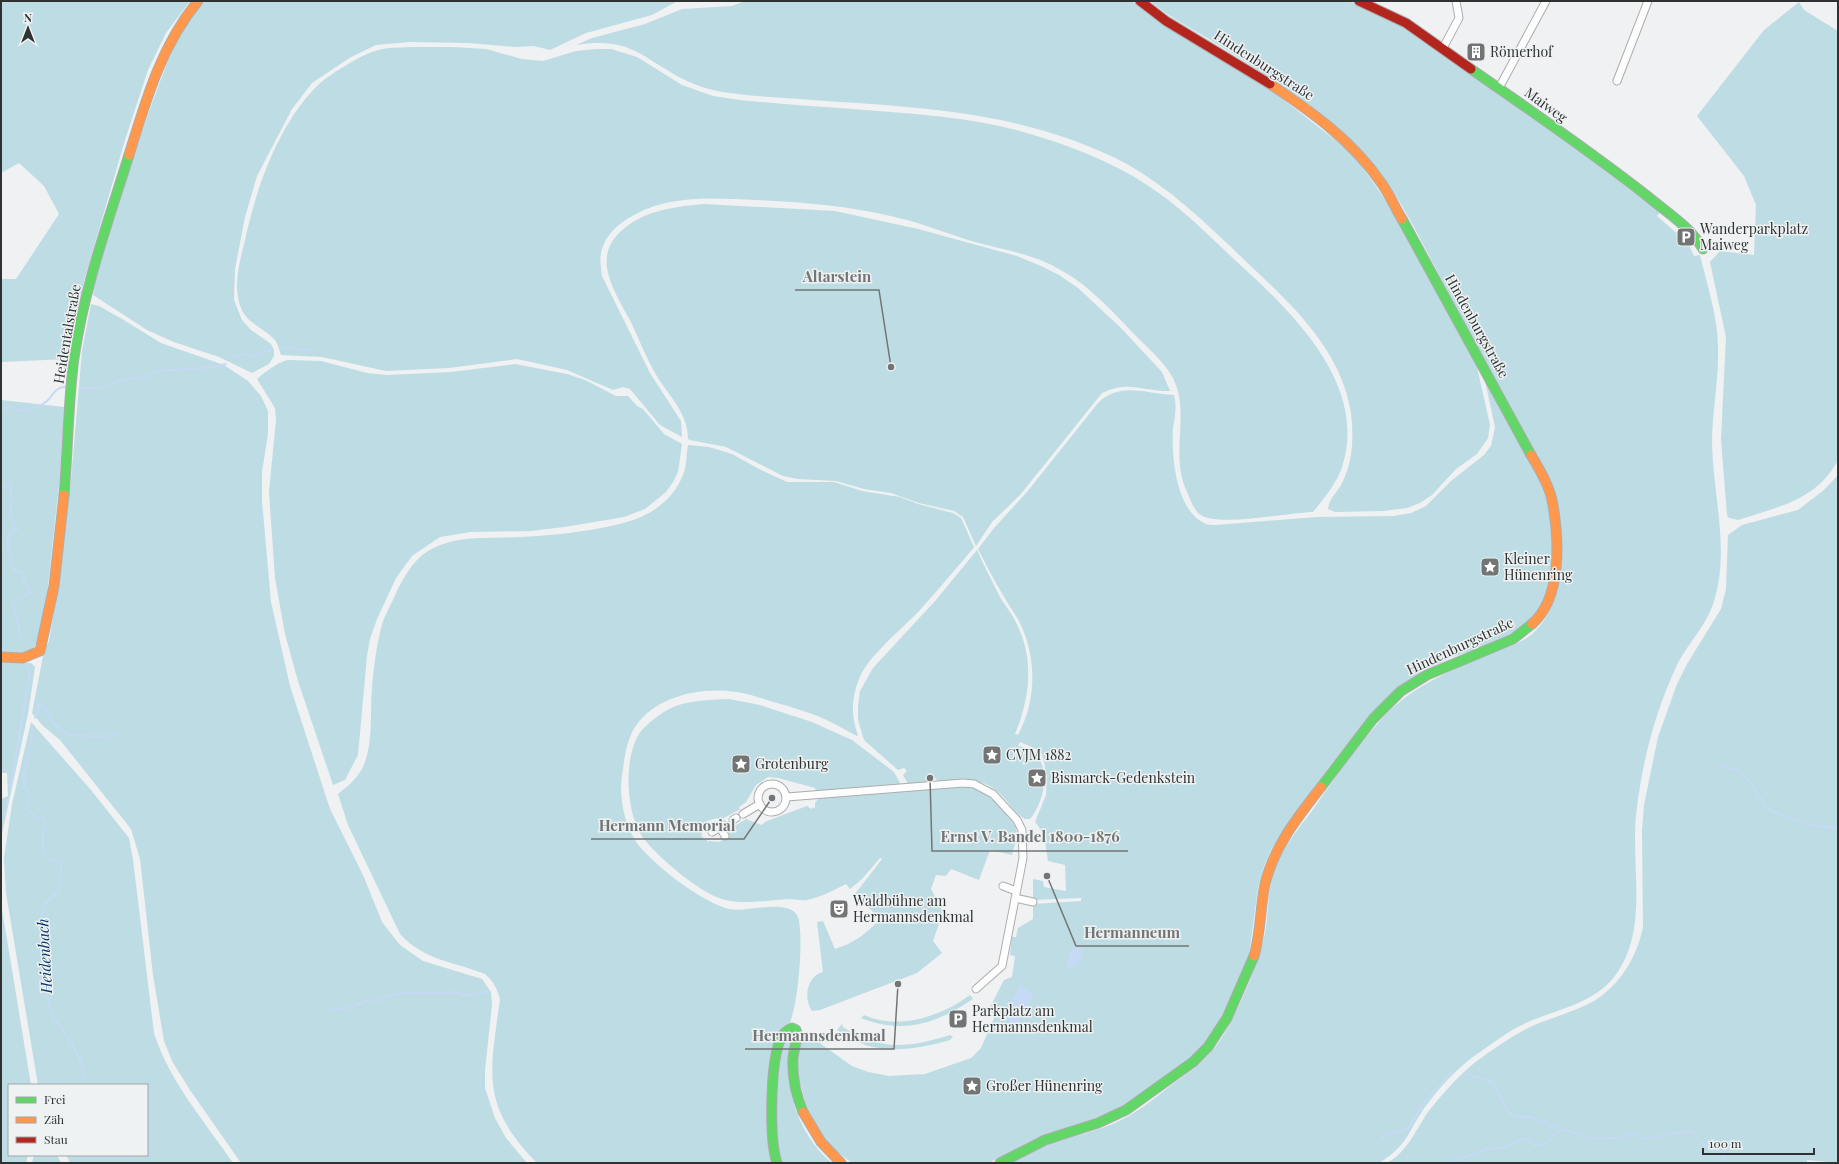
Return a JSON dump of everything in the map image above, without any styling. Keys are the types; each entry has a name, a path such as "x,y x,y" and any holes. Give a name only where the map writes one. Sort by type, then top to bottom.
{"main road":[{"name":"Heidentalstraße","path":"1,656 23,658 40,651 47,625 58,551 66,477 72,381 86,296 135,135 155,75 179,26 198,1"},
{"name":"Hindenburgstraße","path":"1000,1163 1045,1140 1098,1123 1126,1110 1193,1062 1208,1047 1227,1018 1253,959 1259,939 1267,876 1272,860 1287,832 1373,720 1401,691 1427,674 1513,639 1534,623 1550,599 1555,570 1556,525 1554,504 1543,476 1383,185 1364,159 1348,143 1317,117 1275,87 1180,28 1140,1"},
{"name":"Maiweg","path":"1359,1 1406,23 1499,88 1657,204 1696,237 1703,249"},
{"path":"777,1163 772,1146 771,1129 776,1050 784,1032 790,1028 794,1028 798,1036 793,1054 793,1068 800,1104 815,1136 828,1152 841,1163"}],"street":[{"path":"1442,48 1459,18 1456,1"},
{"path":"1499,88 1546,1"},
{"path":"1616,81 1648,1"},
{"path":"787,797 903,789 963,781 981,784 998,799 1024,826 1023,858 1002,966 976,989"},
{"path":"771,784 780,787 787,797 781,807 774,812 770,812 766,811 760,804 758,795 763,787 771,784"},
{"path":"712,832 760,804"},
{"path":"725,836 733,820"},
{"path":"1003,886 1033,902"}],"shaded area":[{"path":"1,1 190,1 166,33 148,70 125,140 84,281 67,359 1,362 1,279 16,279 59,214 44,186 19,163 1,173"},
{"path":"205,1 676,2 652,15 586,33 550,50 534,46 516,47 468,43 409,42 376,45 351,57 312,83 292,109 257,176 245,217 235,269 234,300 242,320 251,330 271,344 274,350 274,356 269,364 252,373 219,357 174,342 147,330 93,295 95,280 122,194 161,80 179,38 195,13"},
{"path":"745,1 1132,1 1149,15 1272,91 1343,146 1358,161 1391,208 1477,367 1490,425 1488,438 1477,454 1456,469 1432,495 1420,503 1407,508 1383,511 1335,512 1328,509 1331,500 1340,487 1348,469 1352,451 1352,432 1351,413 1346,392 1338,371 1328,352 1316,334 1272,286 1194,213 1145,175 1127,164 1075,141 1041,130 1008,122 939,110 753,96 722,92 686,81 632,49 608,43 576,45 592,38 645,24 682,9 732,6"},
{"path":"1150,1 1349,1 1403,27 1632,188 1660,212 1657,216 1688,243 1694,256 1700,255 1714,313 1718,336 1718,360 1712,443 1721,543 1719,582 1711,610 1707,618 1681,657 1669,682 1651,734 1637,807 1635,828 1636,914 1633,935 1627,954 1617,973 1599,992 1576,1004 1513,1029 1462,1066 1430,1100 1402,1144 1379,1163 1011,1163 1040,1148 1094,1131 1130,1115 1149,1103 1208,1056 1220,1041 1228,1027 1251,978 1265,933 1272,877 1278,861 1291,838 1361,743 1390,710 1416,690 1444,674 1527,638 1540,626 1550,611 1560,576 1561,539 1557,504 1414,226 1392,189 1365,154 1350,139 1303,100 1252,66 1174,18"},
{"path":"1799,2 1804,10 1838,31 1838,460 1829,474 1808,493 1782,506 1738,520 1729,518 1727,515 1721,439 1726,337 1710,262 1720,251 1754,255 1756,205 1744,176 1697,116 1764,30"},
{"path":"410,47 486,49 522,59 543,61 576,51 611,49 637,57 682,85 713,96 740,100 906,113 967,120 1027,133 1089,154 1119,168 1159,193 1204,231 1280,303 1301,327 1320,353 1335,380 1345,409 1347,439 1341,470 1336,481 1313,512 1235,520 1207,518 1198,513 1192,503 1182,478 1179,449 1181,420 1180,406 1178,392 1173,378 1156,356 1109,308 1090,291 1070,275 1029,256 975,242 905,219 826,205 726,199 677,201 644,210 622,222 606,239 602,249 600,262 602,276 650,373 681,421 682,437 660,425 630,389 623,387 613,390 567,370 517,359 449,368 386,371 322,357 281,355 274,339 252,322 243,312 240,306 237,289 237,281 247,231 264,174 291,119 302,103 323,81 345,66 370,53 386,48"},
{"path":"704,204 835,211 918,229 1017,256 1059,275 1078,288 1121,328 1162,372 1170,391 1136,387 1120,387 1102,393 1020,495 992,522 976,546 963,517 954,511 919,503 891,493 864,489 836,481 798,479 783,476 726,447 690,440 688,439 682,414 654,371 613,288 608,275 607,257 609,248 616,236 639,219 649,214 670,208"},
{"path":"91,304 99,306 161,343 224,365 248,381 261,396 268,411 268,434 262,472 262,501 271,602 290,686 330,809 363,875 382,922 400,945 423,961 482,979 491,992 492,1005 485,1070 485,1088 495,1118 506,1138 527,1163 241,1163 190,1090 172,1061 164,1041 153,975 140,859 131,829 60,740 43,726 32,713 44,651 49,641 57,594 71,480 82,351"},
{"path":"288,360 321,361 367,373 387,375 451,372 515,364 567,374 585,380 616,396 628,396 637,406 643,409 664,434 682,444 678,472 673,482 666,492 645,509 624,517 564,527 531,531 471,532 440,537 412,556 396,578 377,619 370,639 367,656 358,755 345,780 333,785 298,681 285,634 275,578 269,492 276,420 275,408 257,379 276,365"},
{"path":"1485,381 1539,479 1550,510 1553,545 1549,583 1540,610 1523,628 1499,641 1450,658 1422,672 1399,688 1369,716 1329,767 1289,821 1271,850 1264,866 1258,888 1249,955 1235,990 1213,1036 1205,1047 1139,1096 1115,1111 1035,1139 989,1163 852,1163 831,1147 822,1137 807,1108 799,1079 799,1049 803,1036 812,1032 822,1034 821,1044 852,1066 868,1072 889,1076 925,1074 971,1058 981,1048 995,1016 989,1009 1004,980 1012,977 1015,956 1010,955 1012,937 1016,937 1018,928 1033,919 1033,904 1081,901 1081,898 1033,900 1033,879 1043,881 1044,887 1066,891 1065,865 1048,861 1043,835 1035,822 1046,795 1047,778 1042,754 1036,749 1020,742 1018,746 1028,748 1033,751 1043,766 1044,775 1044,785 1039,804 1030,819 1025,819 1017,813 998,792 983,783 967,780 939,782 935,778 930,782 908,784 903,775 907,771 904,768 898,770 865,741 858,720 858,706 860,691 873,668 936,600 977,550 1000,597 1020,631 1025,646 1028,660 1027,690 1025,705 1015,734 1018,735 1029,707 1031,693 1032,664 1029,649 1019,621 996,584 978,549 994,528 1027,492 1098,403 1107,396 1116,392 1134,390 1174,395 1176,407 1173,428 1173,452 1177,481 1187,506 1195,516 1205,524 1216,525 1317,517 1393,516 1411,513 1426,506 1451,481 1484,455 1491,446 1495,427"},
{"path":"1,400 64,407 60,476 42,630 33,650 27,653 1,652"},
{"path":"688,445 709,447 732,454 787,482 834,482 862,491 900,497 918,504 953,513 961,518 974,547 919,611 877,652 863,670 856,686 853,700 853,714 857,736 826,719 807,712 751,695 720,690 687,694 657,706 645,715 635,727 628,742 621,788 623,808 632,835 644,852 679,882 718,905 736,910 784,907 792,910 797,915 800,936 798,987 792,1016 788,1025 782,1030 773,1163 537,1163 519,1142 506,1123 498,1105 493,1087 492,1069 500,999 498,991 485,974 429,955 409,943 400,934 348,825 338,794 350,784 360,772 368,753 371,696 377,645 383,621 406,574 423,554 450,542 473,538 533,536 585,531 621,524 635,519 659,507 677,487 686,464"},
{"path":"1838,475 1838,1163 1807,1160 1807,1163 1387,1163 1406,1147 1428,1112 1450,1086 1470,1066 1530,1027 1594,1001 1612,987 1626,969 1632,959 1643,927 1642,830 1644,805 1658,737 1677,684 1687,664 1721,609 1726,589 1728,535 1742,525 1798,510 1824,490"},
{"path":"1,662 31,663 35,667 28,714 1,838 1,799 8,796 7,773 1,773"},
{"path":"729,699 760,705 812,722 852,740 894,772 900,783 899,785 816,791 815,788 778,778 768,777 756,785 746,802 739,807 740,809 719,821 717,818 707,821 700,832 702,833 701,837 703,836 702,839 707,840 707,843 708,841 719,842 724,839 725,832 746,819 761,825 767,821 807,806 811,809 814,807 815,809 815,803 819,798 963,786 979,791 993,800 1015,825 1017,838 1012,855 990,850 979,880 951,869 946,876 936,875 931,889 943,912 933,941 942,953 917,973 820,1010 812,1011 809,1006 807,994 810,983 813,978 823,972 817,922 823,921 835,949 854,941 865,934 880,919 855,894 882,859 880,858 862,879 850,889 846,884 812,899 805,900 789,899 751,902 732,901 714,896 695,885 663,859 640,833 632,810 628,782 631,754 641,731 658,716 676,706 698,701"},
{"path":"31,722 91,790 129,838 154,1033 169,1068 178,1084 233,1163 70,1163 66,1156 148,1156 148,1084 38,1084 6,893 4,858 12,804"},
{"path":"1,903 31,1084 8,1084 8,1156 28,1156 26,1163 1,1163"},
{"path":"1076,946 1082,949 1082,959 1075,967 1068,968 1066,965 1068,957 1072,949"},
{"path":"1020,986 1034,994 1017,1026 1002,1018"},
{"path":"970,995 973,999 960,1007 933,1020 920,1024 892,1026 861,1018 864,1015 877,1020 891,1022 919,1019 933,1015 959,1003"},
{"path":"842,1024 843,1027 857,1035 882,1044 908,1045 950,1035 953,1037 950,1040 921,1047 906,1049 878,1048 850,1039 837,1030"},
{"path":"791,1033 793,1037 789,1071 790,1089 794,1106 809,1137 832,1163 781,1163 775,1144 778,1070 783,1041"},
{"path":"34,1156 58,1156 61,1163 32,1163"}],"waterway":[{"path":"282,348 293,347 296,349 310,350"},
{"path":"234,356 244,354 250,356 271,350"},
{"path":"80,388 101,388 117,382 150,376 153,372 157,371 214,367 226,364"},
{"path":"1,408 12,406 19,411 33,408 47,401 57,389 67,387"},
{"name":"Heidenbach","path":"1,488 8,484 10,485 12,503 9,516 18,529 10,532 7,543 8,551 13,568 15,571 21,572 25,583 30,588 30,593 15,602 14,605 22,643"},
{"path":"11,787 30,672 25,664"},
{"name":"Heidenbach","path":"35,718 39,707 36,703"},
{"path":"38,704 46,710 53,723 68,734 85,736 117,734"},
{"name":"Heidenbach","path":"33,730 23,778 29,798 26,808 37,819 42,817 45,820 42,841 43,852 49,860 59,862 61,864 60,887 45,904 41,919 43,977 52,1015 71,1042 80,1060 87,1084"},
{"path":"1717,765 1737,770 1749,781 1769,810 1811,825 1838,828"},
{"path":"1,819 5,814 8,800"},
{"path":"329,1010 348,1008 369,1000 376,1002 395,994 413,992 452,992 472,995 488,992"},
{"path":"1380,1141 1383,1136 1409,1128 1426,1100 1452,1073"},
{"path":"1466,1074 1493,1082 1505,1107 1512,1115 1530,1117 1548,1123 1549,1126 1557,1126 1562,1130"},
{"path":"1448,1163 1488,1149 1503,1148 1525,1138 1534,1145 1543,1144 1557,1132 1563,1130 1567,1130 1584,1137 1593,1138 1618,1137 1634,1133 1644,1139 1688,1131 1697,1135"},
{"path":"1700,1140 1708,1147 1718,1148 1728,1163"},
{"name":"Heidenbach","path":"128,1156 129,1163"}],"traffic: fast":[{"path":"1471,69 1538,115 1646,195 1685,226 1703,249"},
{"path":"64,495 70,392 78,332 97,255 129,155"},
{"path":"1402,219 1531,455"},
{"path":"1321,787 1373,719 1401,691 1427,675 1513,639 1532,624"},
{"path":"1000,1163 1045,1140 1098,1123 1126,1110 1193,1062 1208,1047 1227,1018 1254,956"},
{"path":"777,1163 774,1152 772,1119 773,1081 777,1049 782,1036 785,1032 792,1028 796,1030 797,1033 793,1058 794,1079 796,1092 803,1112"}],"traffic: slow":[{"path":"129,155 142,114 164,55 185,18 198,1"},
{"path":"1270,84 1317,117 1359,155 1385,188 1402,219"},
{"path":"1531,455 1552,498 1557,552 1556,568 1549,600 1542,613 1532,624"},
{"path":"1,657 23,658 40,651 54,586 64,495"},
{"path":"1254,956 1258,938 1263,893 1274,857 1288,832 1321,787"},
{"path":"803,1112 821,1142 841,1163"}],"traffic: jam":[{"path":"1140,1 1166,21 1270,84"},
{"path":"1359,1 1406,23 1471,69"}],"place":[{"name":"Römerhof","path":"1476,52"},
{"name":"Wanderparkplatz Maiweg","path":"1686,237"},
{"name":"Altarstein","path":"891,367"},
{"name":"Kleiner Hünenring","path":"1490,567"},
{"name":"CVJM 1882","path":"992,755"},
{"name":"Grotenburg","path":"741,764"},
{"name":"Ernst V. Bandel 1800-1876","path":"930,778"},
{"name":"Bismarck-Gedenkstein","path":"1037,778"},
{"name":"Hermann Memorial","path":"772,798"},
{"name":"Hermanneum","path":"1047,876"},
{"name":"Waldbühne am Hermannsdenkmal","path":"839,909"},
{"name":"Hermannsdenkmal","path":"898,984"},
{"name":"Parkplatz am Hermannsdenkmal","path":"958,1019"},
{"name":"Großer Hünenring","path":"972,1086"}]}
